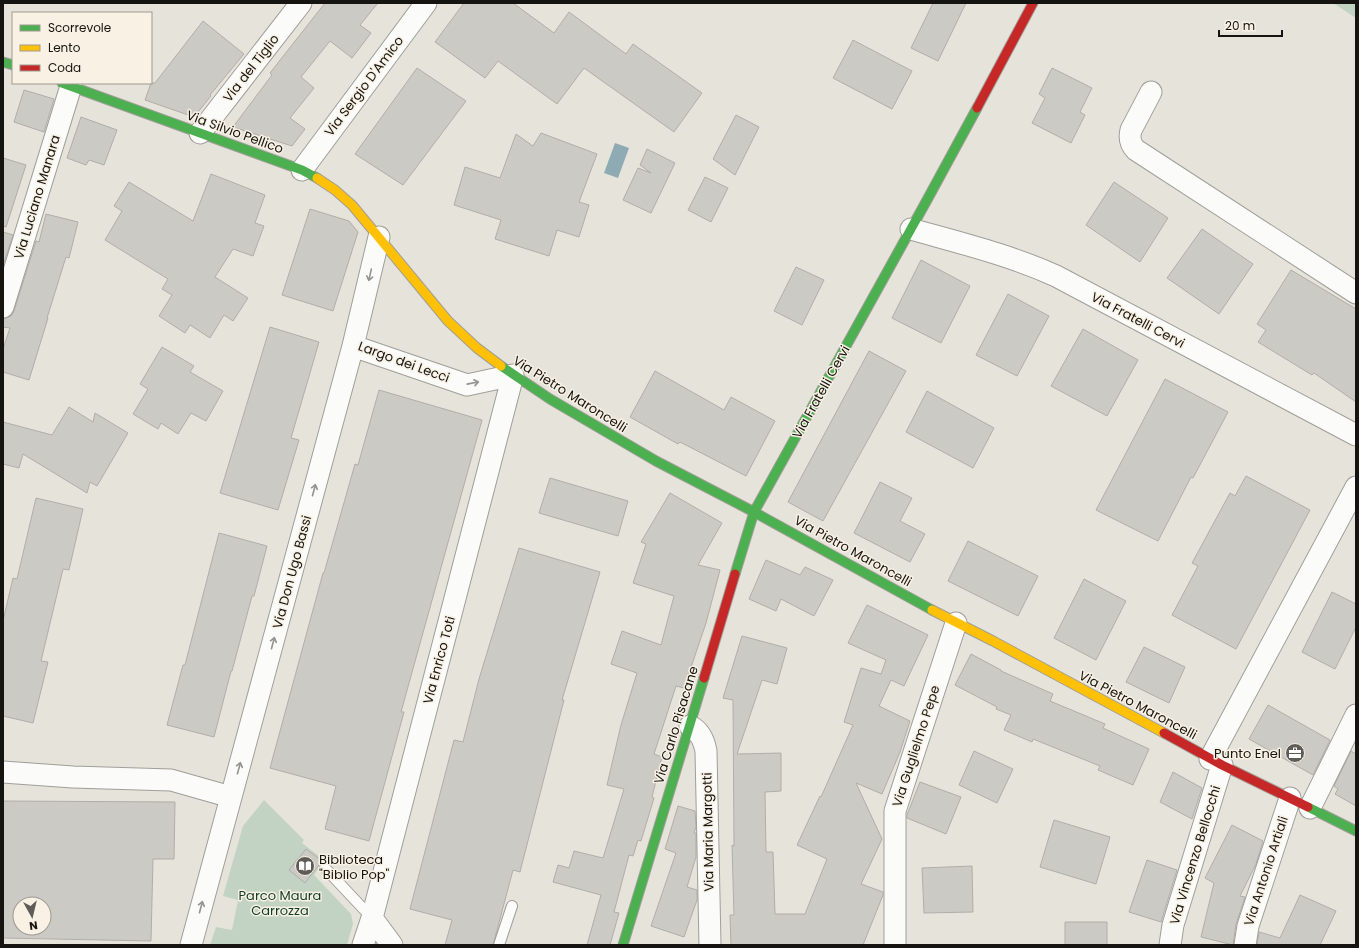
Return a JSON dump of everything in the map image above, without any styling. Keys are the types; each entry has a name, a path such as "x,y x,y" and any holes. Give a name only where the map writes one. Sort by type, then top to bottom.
{"street":[{"name":"Via del Tiglio","path":"200,133 301,3"},
{"name":"Via Sergio D'Amico","path":"302,170 426,3"},
{"name":"Via Fratelli Cervi","path":"754,512 911,229 1033,3"},
{"name":"Via Silvio Pellico","path":"67,85 302,170 322,180 343,196 379,237"},
{"name":"Via Luciano Manara","path":"3,307 67,85"},
{"path":"1151,92 1131,130 1130,143 1136,150 1356,293"},
{"name":"Via Fratelli Cervi","path":"911,229 1011,258 1045,271 1356,434"},
{"name":"Largo dei Lecci","path":"379,237 353,346 467,385 513,375"},
{"name":"Via Pietro Maroncelli","path":"379,237 448,321 477,348 513,375 550,399 656,461 754,512 956,623 1216,762 1356,831"},
{"name":"Via Don Ugo Bassi","path":"191,945 353,346"},
{"name":"Via Enrico Toti","path":"363,945 372,918 513,375"},
{"name":"Via Vincenzo Bellocchi","path":"1170,945 1172,925 1216,762 1356,487"},
{"name":"Via Carlo Pisacane","path":"623,945 754,512"},
{"name":"Via Guglielmo Pepe","path":"895,945 895,811 956,623"},
{"path":"1310,808 1356,715"},
{"name":"Via Maria Margotti","path":"690,726 699,733 706,751 710,945"},
{"path":"3,772 73,777 172,780 231,797"},
{"name":"Via Antonio Artiali","path":"1245,945 1248,926 1290,798"},
{"path":"372,918 392,945"}],"lane":[{"path":"325,868 372,918"},
{"path":"499,945 512,906"}],"green space":[{"path":"1333,3 1356,3 1356,18"},
{"name":"Parco Maura Carrozza","path":"264,800 304,840 302,843 324,860 314,875 351,914 353,924 347,945 210,945 216,927 232,930 238,900 223,896 243,826"}],"water":[{"path":"615,143 629,148 618,178 604,173"}],"building":[{"path":"325,3 378,3 360,25 371,33 352,58 330,41 301,77 314,88 290,118 305,129 292,146 233,127 272,75 270,73"},
{"path":"464,3 513,3 554,33 569,12 626,54 633,44 702,93 674,132 584,68 557,104 498,61 485,78 435,42"},
{"path":"933,3 966,3 938,61 911,48"},
{"path":"203,21 244,54 194,117 145,100 151,84 155,83"},
{"path":"853,40 912,71 892,109 833,78"},
{"path":"417,68 466,101 403,185 355,154"},
{"path":"1052,68 1092,88 1080,112 1085,115 1071,143 1032,123 1045,98 1039,94"},
{"path":"24,90 54,99 44,132 14,122"},
{"path":"736,115 759,127 735,175 713,159"},
{"path":"81,117 117,130 104,165 89,160 86,165 67,158"},
{"path":"541,133 597,154 579,202 589,205 579,237 557,230 549,256 495,239 501,220 454,205 465,167 500,178 516,134 533,146"},
{"path":"647,149 675,163 651,213 623,200 638,168 651,173 640,165"},
{"path":"3,158 26,165 6,227 3,226"},
{"path":"211,174 265,195 255,223 264,226 253,256 233,249 215,277 248,298 233,321 224,315 210,338 190,325 185,333 159,316 172,295 162,289 168,279 105,240 122,211 114,206 129,182 193,221"},
{"path":"705,177 728,188 711,222 688,210"},
{"path":"1114,182 1168,218 1140,262 1086,225"},
{"path":"310,209 349,221 358,232 333,311 282,295"},
{"path":"46,214 78,222 69,258 66,257 29,380 3,372 3,349 10,328 3,327 3,319 11,316 14,311 36,241 39,242"},
{"path":"1202,229 1253,264 1219,314 1167,278"},
{"path":"3,232 13,235 3,266"},
{"path":"921,260 970,286 941,343 892,318"},
{"path":"796,267 824,280 802,325 774,311"},
{"path":"1291,270 1356,309 1356,402 1314,373 1312,375 1258,342 1266,330 1257,324"},
{"path":"1008,294 1049,316 1017,376 976,355"},
{"path":"270,327 319,342 291,438 299,440 278,510 220,493"},
{"path":"1083,329 1138,360 1107,416 1051,386"},
{"path":"162,347 194,366 190,372 223,391 206,421 191,413 178,434 161,423 158,429 133,414 148,389 140,384"},
{"path":"869,351 906,371 823,521 788,502"},
{"path":"655,371 724,410 731,397 775,421 746,476 680,442 678,444 630,417"},
{"path":"1165,379 1228,412 1193,478 1191,477 1158,541 1096,510"},
{"path":"379,390 482,420 401,712 404,712 369,841 325,829 336,786 270,768 323,573 355,464 358,465"},
{"path":"927,391 994,428 973,468 906,432"},
{"path":"69,407 93,422 95,413 128,433 97,486 90,482 87,493 23,454 19,468 3,464 3,422 52,435"},
{"path":"1246,476 1310,510 1236,649 1172,615 1198,566 1192,563 1230,493 1235,496"},
{"path":"550,478 628,501 618,536 539,513"},
{"path":"880,482 912,498 900,521 925,534 910,562 854,533"},
{"path":"670,493 722,523 698,565 720,570 706,623 684,688 676,686 654,754 662,757 652,797 654,798 641,841 638,840 633,856 629,855 614,912 619,913 610,945 587,945 601,895 553,882 558,865 569,868 574,851 603,858 624,789 607,785 621,725 637,673 611,664 622,631 661,645 674,596 633,583 646,544 641,542"},
{"path":"36,498 83,509 69,570 63,569 41,661 48,662 33,723 3,716 3,621 13,578 17,579"},
{"path":"219,533 267,546 254,596 252,596 231,671 214,737 167,725 183,665 185,665"},
{"path":"968,541 1038,576 1018,616 948,581"},
{"path":"519,548 600,572 562,700 564,700 520,872 513,870 493,945 445,945 452,920 410,909 454,740 463,742 479,679"},
{"path":"766,560 800,575 805,567 833,580 814,616 781,599 776,611 749,599"},
{"path":"1084,579 1126,601 1096,660 1054,638"},
{"path":"1332,592 1356,604 1356,627 1335,669 1302,652"},
{"path":"867,605 928,635 904,686 891,680 879,706 910,721 900,752 882,794 856,783 882,839 861,884 883,892 863,945 731,945 730,915 734,915 732,845 734,846 733,700 723,698 742,636 787,648 777,684 762,680 737,754 781,753 781,791 765,792 766,852 773,852 775,914 805,914 827,859 797,845 820,796 821,797 853,725 844,722 861,668 881,674 886,660 848,643"},
{"path":"1144,647 1185,667 1169,703 1126,682"},
{"path":"971,654 1001,671 1053,694 1050,701 1105,724 1103,728 1149,749 1133,785 1098,770 1100,766 1033,739 1032,742 1004,730 1011,715 996,709 997,707 955,685"},
{"path":"1268,705 1330,740 1313,775 1249,739"},
{"path":"974,751 1013,769 997,803 959,785"},
{"path":"1351,751 1356,754 1356,806 1335,794 1338,789 1334,786"},
{"path":"1173,772 1202,788 1192,819 1160,802"},
{"path":"920,782 961,797 946,834 907,818"},
{"path":"3,801 175,802 174,859 153,859 151,941 3,938"},
{"path":"678,806 695,811 696,827 694,833 696,833 696,857 687,887 697,890 697,900 684,937 651,926 676,853 665,849"},
{"path":"1054,820 1110,837 1096,884 1040,867"},
{"path":"1232,825 1263,841 1256,864 1240,896 1245,897 1236,924 1233,945 1201,937 1214,883 1205,878"},
{"name":"Biblioteca \"Biblio Pop\"","path":"306,849 322,861 305,883 289,870"},
{"path":"1147,860 1177,870 1161,922 1129,912"},
{"path":"972,866 973,912 924,913 922,868"},
{"path":"1300,895 1336,911 1320,945 1257,945 1259,932 1280,938"},
{"path":"1065,922 1107,922 1107,945 1065,945"}],"traffic: fast":[{"path":"3,62 12,65"},
{"path":"65,84 302,170 317,178"},
{"path":"735,574 754,512 977,108"},
{"path":"501,366 550,399 656,461 754,512 932,610"},
{"path":"623,945 704,678"},
{"path":"1308,807 1356,831"}],"traffic: slow":[{"path":"317,178 335,190 352,205 448,321 477,348 501,366"},
{"path":"932,610 1164,733"}],"traffic: jam":[{"path":"977,108 1033,3"},
{"path":"704,678 735,574"},
{"path":"1164,733 1222,765 1308,807"}],"place":[{"name":"Punto Enel","path":"1295,753"},
{"name":"Biblioteca \"Biblio Pop\"","path":"305,866"}]}
